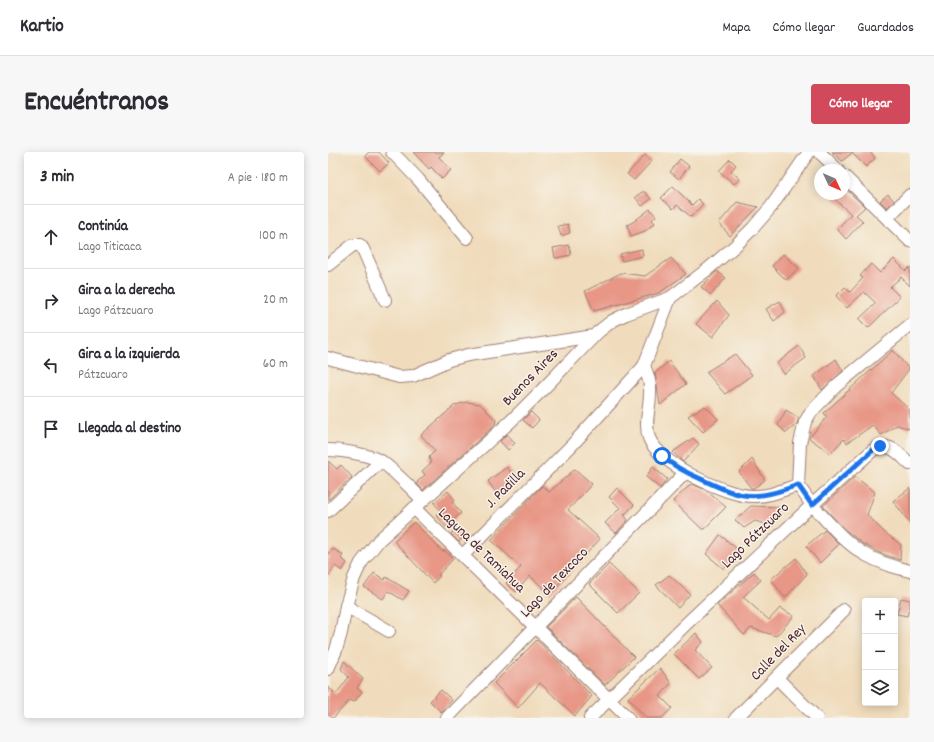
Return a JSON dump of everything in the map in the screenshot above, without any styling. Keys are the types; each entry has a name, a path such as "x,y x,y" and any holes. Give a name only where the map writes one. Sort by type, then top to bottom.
{"street":[{"path":"392,152 418,179 467,238"},
{"name":"Buenos Aires","path":"328,669 342,633 346,606 354,578 367,554 379,540 511,421 545,388 594,336 612,321 670,298 708,269 754,228 781,195 809,152"},
{"path":"819,152 832,164"},
{"path":"850,182 910,241"},
{"path":"887,218 910,195"},
{"path":"328,265 353,245 360,245 385,300"},
{"path":"670,298 644,366 650,382 647,428 650,439 656,449 668,461 686,472 724,491 741,496 774,494 798,485"},
{"name":"Lago Pátzcuaro","path":"590,718 812,505 798,485 800,444 805,422 811,412 836,386 910,325"},
{"path":"328,358 399,377 413,376 449,360 468,355 594,336"},
{"name":"J. Padilla","path":"463,555 572,445 644,366"},
{"path":"910,464 896,451 887,446 880,446 873,450 812,505 846,540 866,555 883,564 910,571"},
{"path":"328,450 354,453 381,461 423,500"},
{"path":"328,510 381,461"},
{"name":"Lago de Texcoco","path":"447,718 686,472"},
{"name":"Laguna de Tamiahua","path":"414,508 628,718"},
{"path":"346,606 389,631"},
{"name":"Calle del Rey","path":"736,718 844,610"},
{"path":"777,678 817,718"}],"building":[{"path":"369,152 379,152 389,163 380,171 365,156"},
{"path":"413,152 444,152 439,157 451,170 442,179 431,167 429,169"},
{"path":"832,152 870,152 875,158 866,167 852,153 842,161"},
{"path":"645,155 652,161 634,180 627,174"},
{"path":"680,159 689,166 679,179 670,172"},
{"path":"730,159 736,165 731,171 740,179 734,184 719,171"},
{"path":"673,186 692,205 698,199 703,204 691,217 677,205 673,209 661,198"},
{"path":"642,192 645,192 651,199 642,206 635,197"},
{"path":"850,193 865,207 856,215 863,221 846,239 837,229 851,214 836,200 850,200"},
{"path":"888,194 894,201 887,208 880,201"},
{"path":"737,202 758,207 730,236 719,223"},
{"path":"650,209 656,216 652,220 655,223 645,231 631,236 627,225"},
{"path":"568,224 570,233 561,236 558,226"},
{"path":"569,245 571,255 555,258 553,248"},
{"path":"642,249 643,256 622,261 620,254"},
{"path":"783,254 799,268 786,280 772,266"},
{"path":"671,258 686,274 659,293 594,311 585,291 621,273 645,276"},
{"path":"894,259 906,271 910,267 910,286 901,277 890,287 900,297 868,328 859,319 876,303 864,292 847,308 836,296 845,287 850,292 863,278 860,276 871,264 880,273"},
{"path":"717,271 726,278 711,295 701,287"},
{"path":"717,301 729,315 713,337 696,324"},
{"path":"780,301 785,312 774,321 766,309"},
{"path":"799,346 806,358 784,374 777,363"},
{"path":"893,350 909,369 891,393 910,410 910,429 897,425 881,435 873,425 847,443 844,439 830,453 809,438 827,417 824,413"},
{"path":"735,354 752,375 725,394 706,372"},
{"path":"836,359 843,371 822,390 814,376"},
{"path":"669,361 686,384 660,405 655,373"},
{"path":"467,402 480,404 496,420 495,425 423,490 417,484 418,481 425,475 422,471 431,463 429,457 435,451 421,435 455,405"},
{"path":"705,406 718,419 703,432 688,416"},
{"path":"786,410 799,418 797,424 786,433 778,425"},
{"path":"531,412 539,420 532,428 523,420"},
{"path":"507,434 515,443 508,450 500,441"},
{"path":"693,438 699,444 683,462 673,452"},
{"path":"752,459 765,480 754,488 751,488 739,472"},
{"path":"328,461 337,469 341,465 352,477 328,500"},
{"path":"507,467 518,482 504,493 501,489 496,493 488,481"},
{"path":"653,467 667,479 660,488 646,477"},
{"path":"575,469 592,484 568,510 600,539 550,594 530,576 516,592 506,583 521,567 491,540 542,486 549,492"},
{"path":"855,477 875,492 867,515 884,532 901,545 900,560 880,553 863,544 842,527 823,506"},
{"path":"691,484 704,489 726,507 703,530 673,501"},
{"path":"617,488 634,505 624,515 628,520 616,533 605,523 620,508 609,497"},
{"path":"910,488 910,523 893,501"},
{"path":"448,491 455,500 452,502 461,513 446,527 436,515 441,511 434,503"},
{"path":"751,506 778,507 773,526 755,521 744,528 735,520"},
{"path":"414,522 443,552 444,550 453,559 438,575 440,576 433,583 394,541"},
{"path":"456,529 464,536 459,542 451,534"},
{"path":"825,530 839,544 820,563 806,546"},
{"path":"720,535 741,552 724,569 706,554"},
{"path":"334,549 343,555 341,558 347,563 342,571 335,566 328,577 328,553"},
{"path":"796,558 807,574 785,598 771,579"},
{"path":"609,564 639,593 618,613 589,584"},
{"path":"754,572 761,580 743,597 769,620 780,608 794,616 776,636 751,628 744,635 717,605"},
{"path":"374,573 385,580 386,577 409,591 403,600 388,591 383,599 364,587"},
{"path":"669,575 690,594 678,608 656,585"},
{"path":"576,597 634,657 605,685 546,627"},
{"path":"901,598 910,600 910,607 907,616 898,614"},
{"path":"696,633 703,642 695,650 712,668 699,679 674,654"},
{"path":"537,640 592,696 575,716 540,683 518,708 494,683"},
{"path":"344,661 363,679 357,688 362,692 354,702 350,700 333,718 328,718 328,687 336,694 349,677 341,669"},
{"path":"660,668 671,683 660,696 672,708 662,718 646,718 628,698"},
{"path":"441,690 452,700 441,712 430,701"}],"route":[{"path":"662,456 686,472 724,491 741,496 774,494 798,485 812,505 873,450 880,446"}]}
